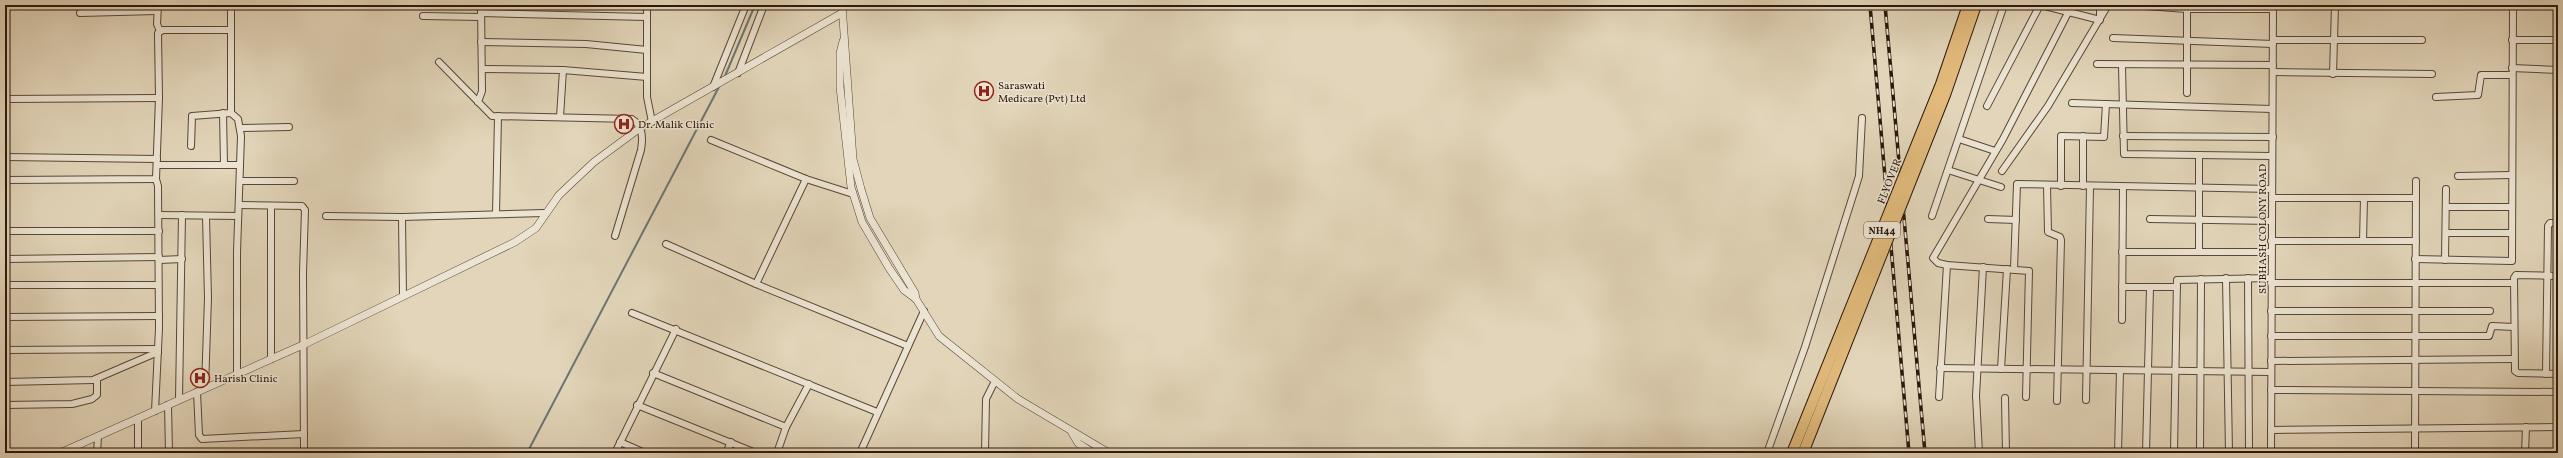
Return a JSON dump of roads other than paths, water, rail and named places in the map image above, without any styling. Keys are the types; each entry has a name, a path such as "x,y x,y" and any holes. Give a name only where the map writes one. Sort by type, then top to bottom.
{"highway":[{"name":"FLYOVER","path":"1792,453 1938,91 1968,5"},
{"name":"FLYOVER","path":"1802,453 1945,95 1976,5"}],"street":[{"path":"231,5 231,113"},
{"path":"478,102 482,91 481,5"},
{"path":"647,5 647,97 652,122"},
{"path":"716,85 746,5"},
{"path":"738,74 764,5"},
{"path":"842,5 843,41 840,53 840,87 844,135 853,194 862,222 877,248 904,290 916,299 939,336 1018,399 1072,433 1081,435 1109,453"},
{"path":"1932,216 2004,5"},
{"path":"1987,106 2040,5 2071,8 2100,20"},
{"path":"2100,5 2100,20"},
{"path":"2002,172 2048,106 2108,5"},
{"path":"2132,5 2187,7 2273,7"},
{"path":"2333,74 2335,5"},
{"path":"2415,259 2512,261 2513,5"},
{"path":"2187,7 2187,93"},
{"name":"SUBHASH COLONY ROAD","path":"2271,453 2272,109 2274,72 2273,7"},
{"path":"80,13 157,8 157,24 160,31 157,39 159,98 156,179 158,186 159,215 159,316 155,411"},
{"path":"2026,397 2030,272 2007,268 1947,265 1935,261 1933,258 1934,253 1995,151 2071,8"},
{"path":"62,452 98,438 304,344 519,240 536,228 544,213 559,195 594,162 640,128 738,74 842,13"},
{"path":"423,16 481,15 647,17"},
{"path":"160,31 231,30"},
{"path":"2113,38 2273,42 2422,40"},
{"path":"2512,40 2558,40"},
{"path":"843,41 846,49 853,158 861,189 870,218 915,293 916,299"},
{"path":"481,42 586,44 647,50"},
{"path":"439,62 490,115 632,119 640,128 643,138 642,150 615,236"},
{"path":"2097,64 2273,65"},
{"path":"2122,64 2124,105 2123,151 2126,155 2272,156"},
{"path":"482,69 563,70 647,77"},
{"path":"560,117 563,70"},
{"path":"2436,96 2478,95 2481,75 2512,71 2558,70"},
{"path":"2274,72 2333,74 2432,74"},
{"path":"5,99 159,98"},
{"path":"2072,103 2272,109"},
{"path":"2061,186 2060,138 2063,135 2105,136 2106,104"},
{"path":"223,113 224,165"},
{"path":"191,146 192,116 231,113 238,119 241,128 238,216 237,374"},
{"path":"496,214 498,116"},
{"path":"1766,453 1805,347 1856,189 1859,176 1862,118"},
{"path":"241,128 289,127"},
{"path":"2083,136 2086,186 2086,400"},
{"path":"2123,136 2273,137"},
{"path":"1959,139 1995,151"},
{"path":"711,140 806,179 853,194"},
{"path":"2199,155 2199,252"},
{"path":"5,157 240,165"},
{"path":"1948,170 2000,187"},
{"path":"2458,176 2512,175"},
{"path":"5,180 156,179"},
{"path":"756,284 806,179"},
{"path":"240,182 294,181"},
{"path":"2415,453 2416,181"},
{"path":"2014,269 2017,184 2123,188 2272,189"},
{"path":"2048,185 2048,232 2060,237 2061,240 2057,401"},
{"path":"2122,320 2123,188"},
{"path":"2446,189 2446,260"},
{"path":"2272,198 2416,198"},
{"path":"2363,241 2364,198"},
{"path":"239,205 302,206 305,210 303,273 304,453"},
{"path":"271,206 271,359"},
{"path":"2446,206 2512,207"},
{"path":"326,216 402,217 544,213"},
{"path":"159,215 238,216"},
{"path":"180,400 182,216"},
{"path":"205,388 208,298 206,216"},
{"path":"402,217 403,296"},
{"path":"1988,219 2016,220"},
{"path":"2150,219 2272,221"},
{"path":"2546,374 2549,224 2558,223"},
{"path":"5,232 159,231"},
{"path":"2446,233 2512,234"},
{"path":"2271,241 2416,241"},
{"path":"666,244 756,284 908,346"},
{"path":"2122,252 2271,252"},
{"path":"5,259 182,259"},
{"path":"1939,397 1947,265"},
{"path":"1980,453 1977,368 1983,267"},
{"path":"2000,369 2007,268"},
{"path":"2558,276 2516,275 2514,283 2514,359 2516,373 2558,374"},
{"path":"2226,278 2229,453"},
{"path":"2174,453 2177,287 2180,279 2248,278 2271,280 2514,283"},
{"path":"2248,278 2249,453"},
{"path":"2200,453 2201,279"},
{"path":"5,285 158,285"},
{"path":"2122,287 2177,287"},
{"path":"2146,453 2150,287"},
{"path":"860,453 877,412 924,311"},
{"path":"2271,311 2490,312"},
{"path":"632,313 676,329 877,412"},
{"path":"5,317 159,316"},
{"path":"2271,336 2489,336 2492,326 2514,327"},
{"path":"615,453 652,373 676,329"},
{"path":"5,350 158,351"},
{"path":"5,382 97,379 158,351"},
{"path":"2271,361 2514,359"},
{"path":"1940,368 2271,372"},
{"path":"2118,453 2120,370"},
{"path":"652,373 786,427"},
{"path":"5,405 78,403 97,395 97,379"},
{"path":"985,453 986,399 995,381"},
{"path":"777,453 786,427 809,384"},
{"path":"2271,390 2558,392"},
{"path":"197,392 199,435 202,440 304,434"},
{"path":"2005,398 2006,453"},
{"path":"168,405 169,453"},
{"path":"638,405 756,453"},
{"path":"138,419 138,453"},
{"path":"2271,430 2415,427 2558,427"},
{"path":"2525,453 2526,427"},
{"path":"1072,433 1078,443 1092,453"},
{"path":"98,438 98,453"},
{"path":"620,442 645,453"},
{"path":"726,453 731,442"}],"waterway":[{"path":"725,76 755,5"},
{"path":"527,453 720,85"}],"railway":[{"path":"1870,5 1909,453"},
{"path":"1885,5 1925,453"}],"place":[{"name":"Saraswati Medicare (Pvt) Ltd","path":"984,91"},
{"name":"Dr. Malik Clinic","path":"624,124"},
{"name":"Harish Clinic","path":"200,378"}]}
